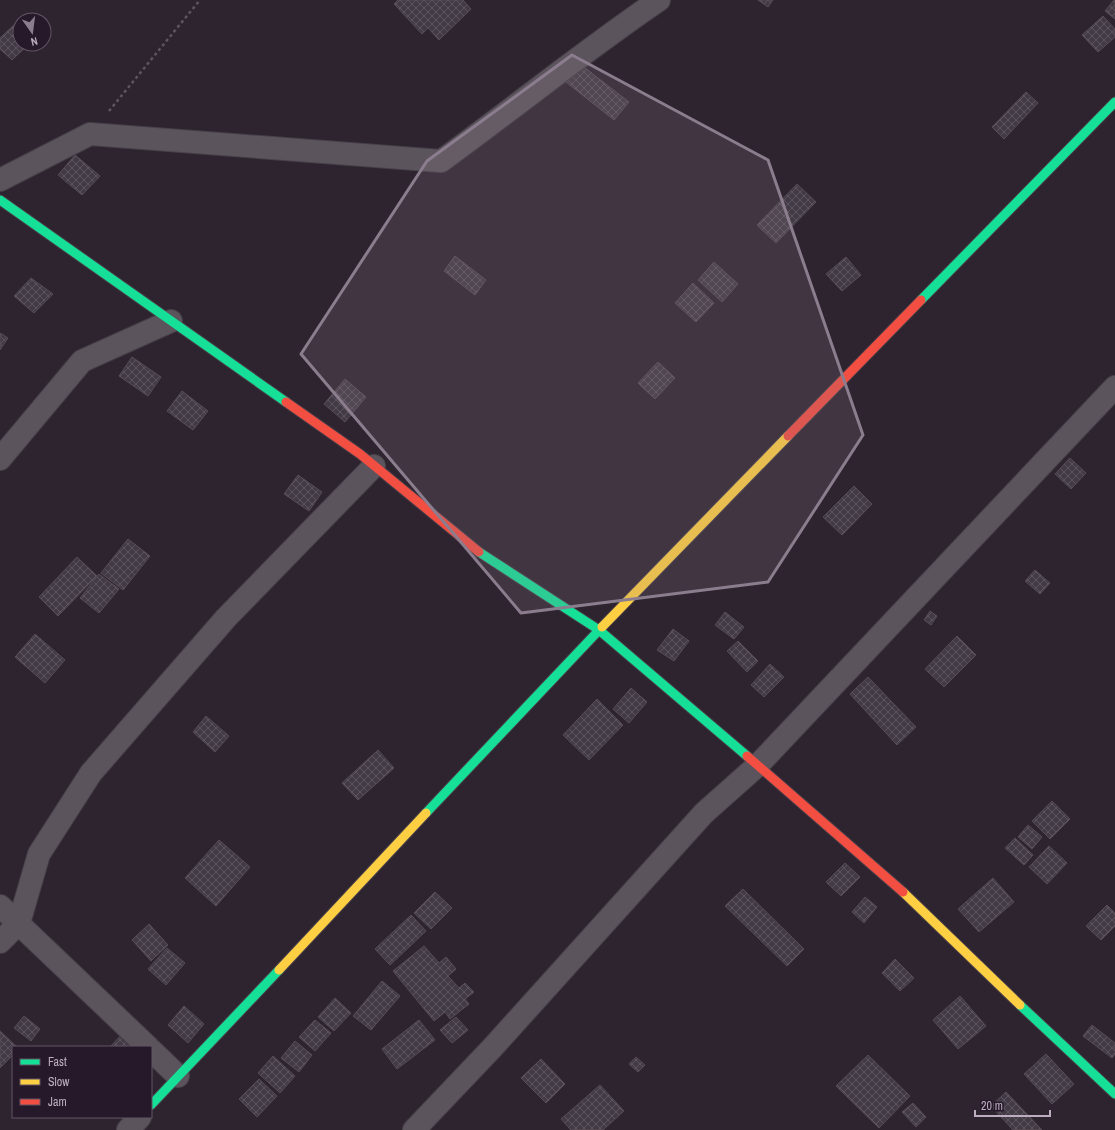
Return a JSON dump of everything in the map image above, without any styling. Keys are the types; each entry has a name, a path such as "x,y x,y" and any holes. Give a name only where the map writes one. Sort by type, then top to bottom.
{"street":[{"path":"0,180 90,134 441,161 518,104 599,40 659,0"},
{"path":"152,1104 599,630 1115,102"},
{"path":"0,200 374,466 480,553 599,630 758,765 913,902 1041,1026 1115,1094"},
{"path":"0,459 82,361 171,321"},
{"path":"422,1127 704,813 758,765 1115,387"},
{"path":"0,942 19,923 39,854 91,773 226,618 374,466"},
{"path":"0,906 147,1046"},
{"path":"152,1051 178,1076"},
{"path":"128,1130 139,1118"}],"path":[{"path":"90,134 200,0"}],"highlighted area":[{"path":"572,55 768,160 863,435 768,582 521,613 301,354 427,161"}],"building":[{"path":"398,0 463,0 471,9 439,40 428,28 422,34 394,4"},
{"path":"758,0 773,0 768,7"},
{"path":"1115,0 1115,19 1105,11"},
{"path":"1103,16 1115,29 1115,37 1098,52 1082,35"},
{"path":"12,27 12,52 20,52 12,60 0,49 0,38"},
{"path":"580,64 629,102 614,120 566,82"},
{"path":"1026,92 1038,103 1004,139 992,127"},
{"path":"75,155 100,176 82,195 58,175"},
{"path":"797,184 816,202 776,243 757,225"},
{"path":"455,256 486,280 475,295 444,271"},
{"path":"846,257 861,275 842,291 826,274"},
{"path":"714,262 738,284 722,302 698,280"},
{"path":"31,278 53,294 34,313 14,296"},
{"path":"693,283 714,303 696,322 675,303"},
{"path":"0,333 8,338 0,350"},
{"path":"132,357 161,377 148,396 119,376"},
{"path":"658,362 675,378 655,399 638,383"},
{"path":"345,379 366,397 345,422 324,404"},
{"path":"182,391 208,411 193,430 167,411"},
{"path":"1070,458 1086,473 1071,489 1055,474"},
{"path":"298,475 322,492 309,511 284,494"},
{"path":"854,486 872,504 842,535 823,517"},
{"path":"128,539 150,556 123,590 101,573"},
{"path":"77,557 97,576 58,616 39,597"},
{"path":"1035,570 1050,583 1040,594 1025,581"},
{"path":"99,574 119,589 99,613 80,598"},
{"path":"930,611 937,616 931,625 924,620"},
{"path":"725,612 744,627 734,639 715,625"},
{"path":"673,629 689,641 674,661 657,650"},
{"path":"35,634 65,660 45,683 15,657"},
{"path":"957,636 976,655 944,687 925,669"},
{"path":"738,641 758,661 747,672 727,651"},
{"path":"770,664 784,677 764,697 751,685"},
{"path":"868,677 916,727 897,745 850,694"},
{"path":"631,688 647,702 629,723 613,709"},
{"path":"597,699 623,725 589,760 563,735"},
{"path":"206,716 229,736 215,752 193,732"},
{"path":"378,750 394,768 358,800 342,783"},
{"path":"1052,801 1070,819 1050,839 1032,821"},
{"path":"1028,825 1042,837 1032,849 1018,837"},
{"path":"1015,838 1033,855 1024,865 1005,848"},
{"path":"219,840 250,867 216,906 185,878"},
{"path":"1049,846 1067,863 1047,884 1029,867"},
{"path":"845,863 860,877 841,896 826,882"},
{"path":"993,878 1014,902 979,932 958,909"},
{"path":"743,889 804,949 787,966 725,906"},
{"path":"435,892 452,908 431,929 414,913"},
{"path":"865,897 877,907 864,923 852,912"},
{"path":"1107,905 1115,913 1115,926 1101,940 1086,926"},
{"path":"411,915 426,931 390,965 375,949"},
{"path":"149,924 168,945 151,961 132,940"},
{"path":"424,946 439,963 446,957 456,969 448,976 459,988 465,983 474,992 465,999 469,1004 450,1019 445,1012 434,1021 393,971"},
{"path":"167,948 185,963 166,985 148,969"},
{"path":"895,959 914,978 900,991 882,973"},
{"path":"382,981 400,996 371,1030 353,1016"},
{"path":"960,996 986,1026 958,1049 933,1020"},
{"path":"335,998 351,1013 334,1031 318,1017"},
{"path":"184,1006 204,1024 188,1043 168,1025"},
{"path":"24,1016 40,1029 31,1041 14,1028"},
{"path":"456,1017 468,1030 452,1043 440,1030"},
{"path":"315,1020 331,1033 315,1051 299,1037"},
{"path":"419,1020 435,1040 397,1069 382,1049"},
{"path":"1092,1025 1115,1043 1115,1054 1112,1058 1083,1036"},
{"path":"0,1031 16,1046 12,1046 12,1056 0,1068"},
{"path":"125,1031 140,1046 111,1046"},
{"path":"295,1041 312,1055 299,1072 281,1058"},
{"path":"1046,1054 1074,1084 1052,1104 1024,1074"},
{"path":"868,1055 910,1096 879,1128 836,1086"},
{"path":"273,1056 295,1076 280,1093 258,1073"},
{"path":"636,1057 645,1065 638,1072 629,1064"},
{"path":"541,1059 565,1084 546,1103 521,1078"},
{"path":"259,1079 277,1096 257,1117 239,1099"},
{"path":"600,1085 624,1111 603,1130 571,1130 561,1119"},
{"path":"1006,1092 1042,1130 1013,1130 991,1106"},
{"path":"913,1103 926,1117 916,1127 902,1112"}],"traffic: fast":[{"path":"921,300 1115,102"},
{"path":"0,200 286,402"},
{"path":"479,552 599,630 747,756"},
{"path":"426,813 602,627"},
{"path":"152,1104 279,970"},
{"path":"1020,1005 1115,1094"}],"traffic: slow":[{"path":"602,627 788,436"},
{"path":"279,970 426,813"},
{"path":"903,892 1020,1005"}],"traffic: jam":[{"path":"788,436 921,300"},
{"path":"286,402 360,454 479,552"},
{"path":"747,756 903,892"}]}
